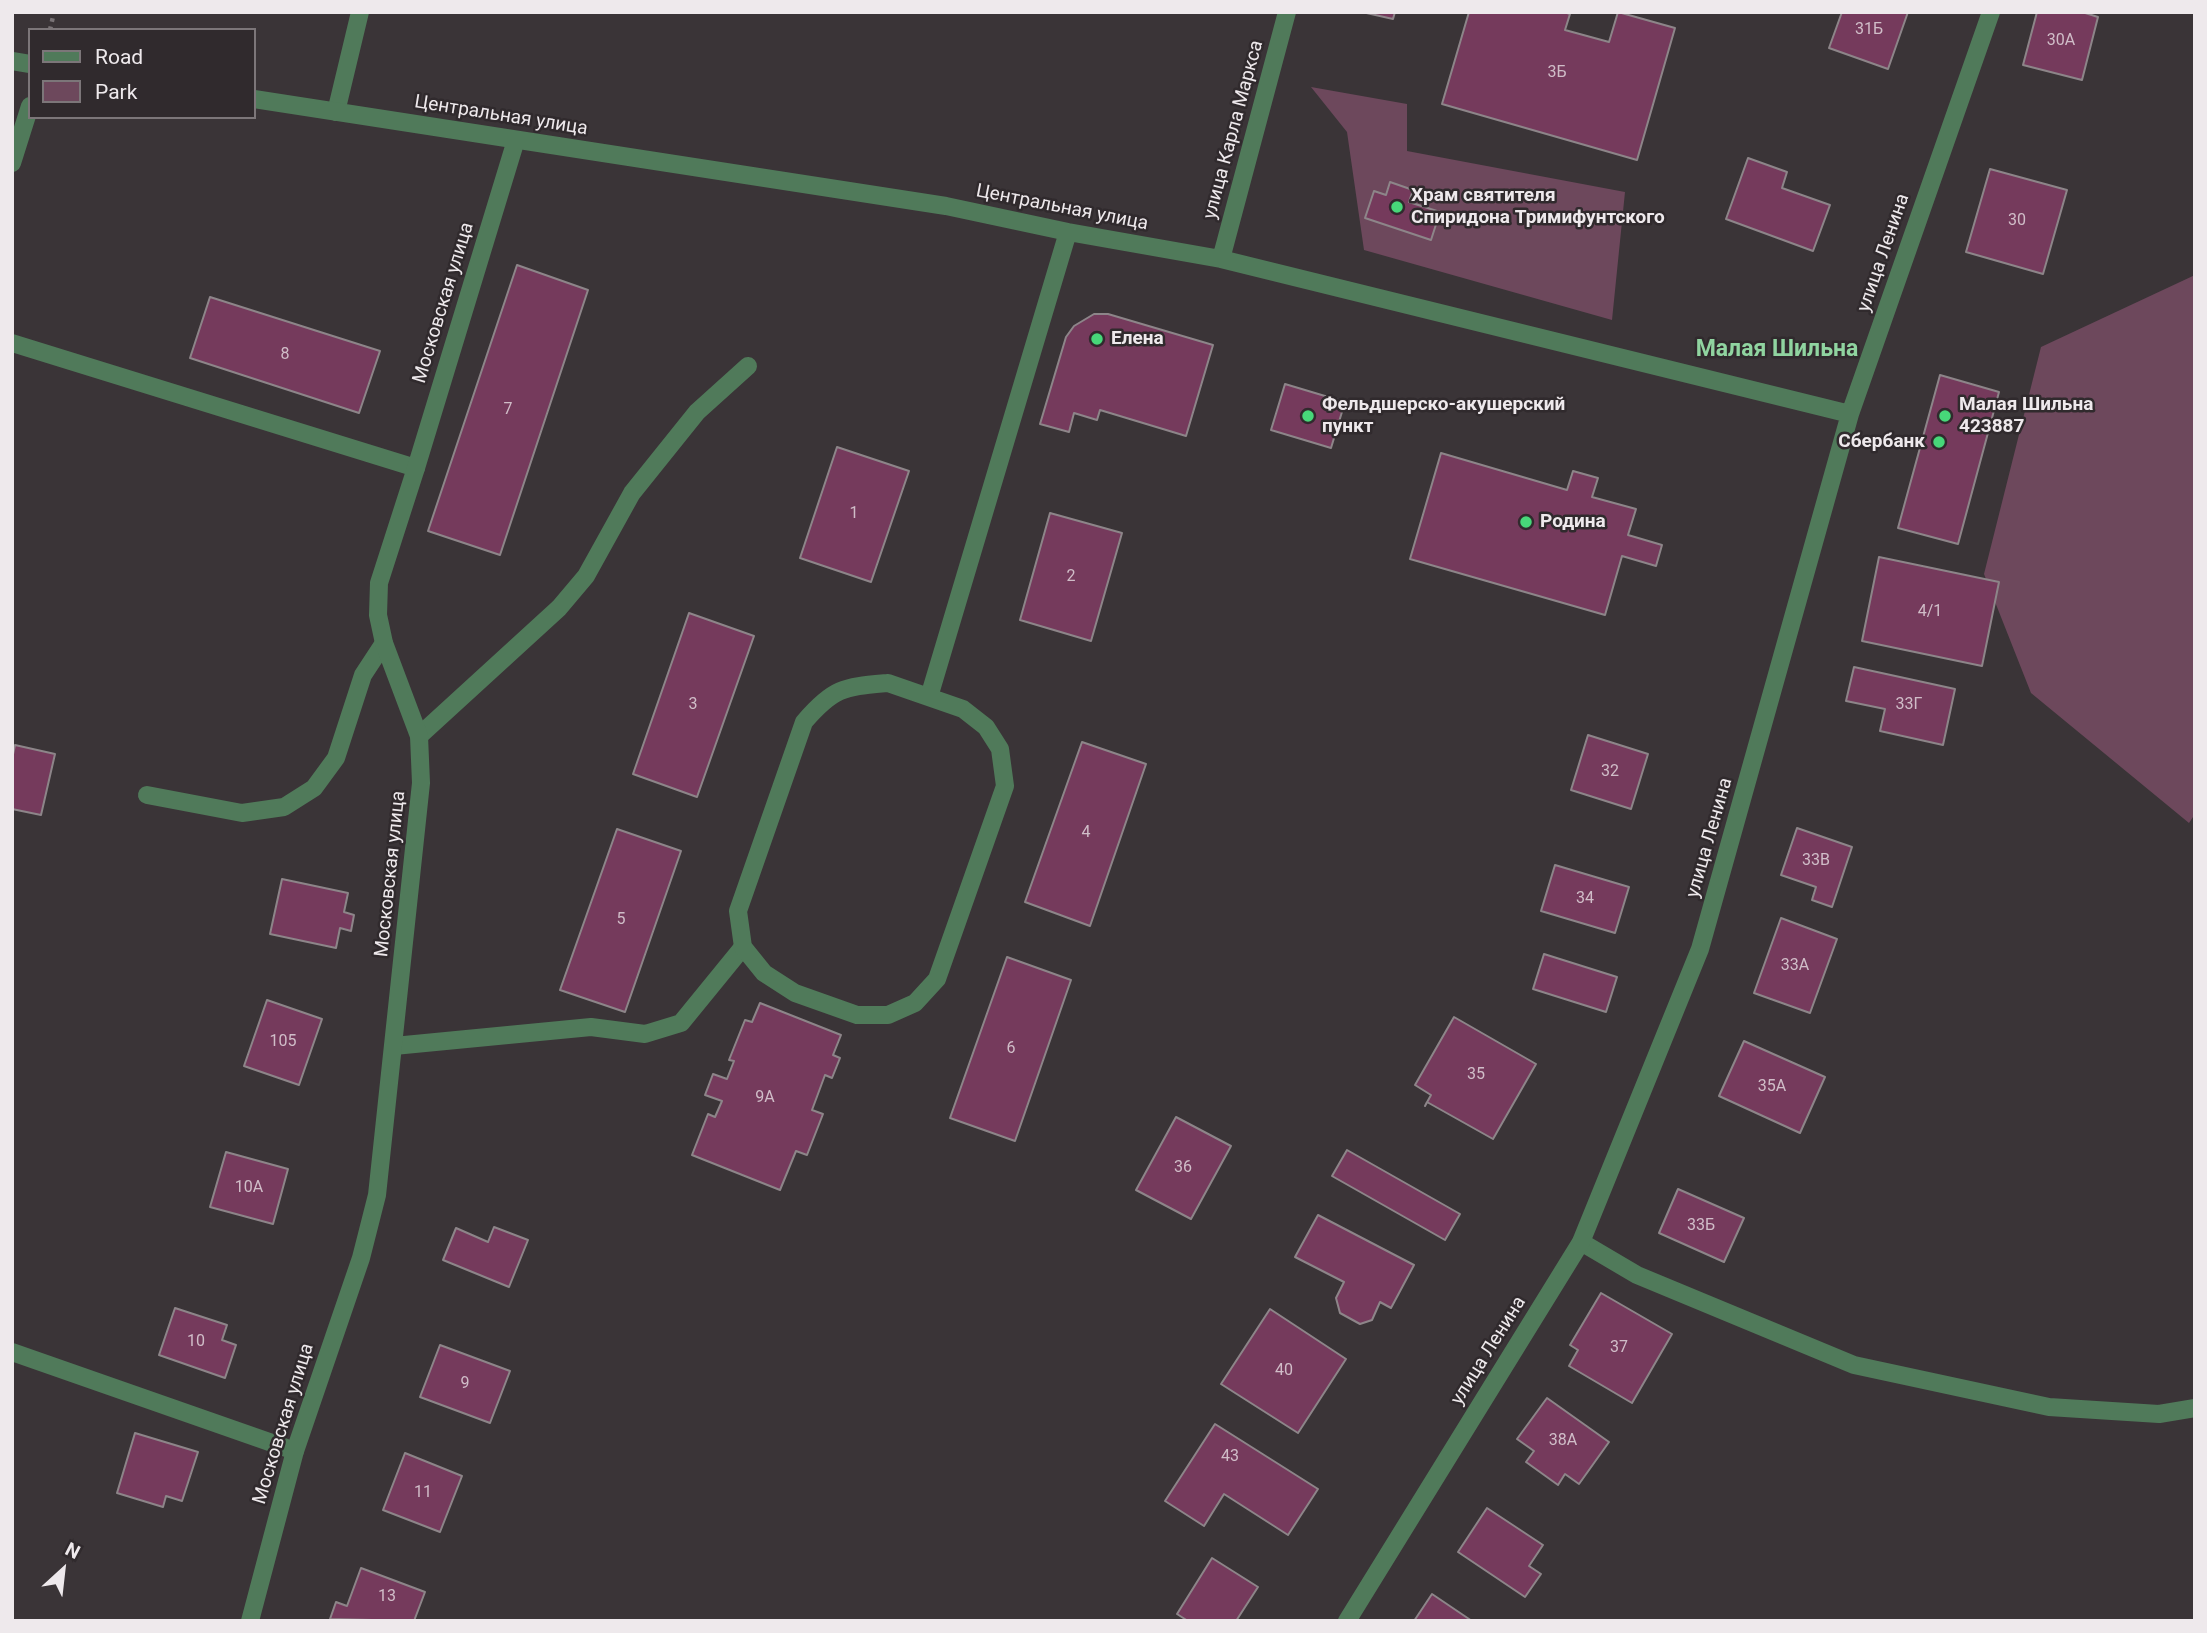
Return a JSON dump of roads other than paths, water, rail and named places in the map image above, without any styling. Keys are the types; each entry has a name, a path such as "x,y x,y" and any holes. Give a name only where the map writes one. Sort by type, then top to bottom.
{"street":[{"path":"335,112 360,12"},
{"name":"улица Карла Маркса","path":"1221,259 1287,12"},
{"name":"улица Ленина","path":"1347,1621 1581,1242 1700,949 1850,414 1991,12"},
{"name":"Центральная улица","path":"256,99 946,206 1068,232 1221,259 1850,414"},
{"path":"12,163 28,112"},
{"name":"Московская улица","path":"250,1621 295,1451 361,1258 377,1195 421,783 419,736 384,643 378,615 379,583 516,140"},
{"path":"929,696 1068,232"},
{"path":"12,342 416,468"},
{"path":"419,736 559,608 586,576 632,493 697,412 748,366"},
{"path":"147,795 242,813 284,807 314,788 336,758 363,675 384,643"},
{"path":"888,683 929,696 963,709 986,727 1000,749 1005,786 937,979 915,1003 888,1015 857,1015 795,993 764,973 743,947 738,911 804,722 822,701 849,686 888,683"},
{"path":"394,1046 591,1027 645,1034 681,1023 743,947"},
{"path":"1581,1242 1637,1275 1854,1365 2049,1407 2159,1414 2195,1408"},
{"path":"12,1352 295,1451"}],"place":[{"name":"Храм святителя Спиридона Тримифунтского","path":"1397,207"},
{"name":"Елена","path":"1097,339"},
{"name":"Фельдшерско-акушерский пункт","path":"1308,416"},
{"name":"Малая Шильна 423887","path":"1945,416"},
{"name":"Сбербанк","path":"1939,442"},
{"name":"Родина","path":"1526,522"}],"district":[{"name":"Малая Шильна","path":"1777,350"}]}
